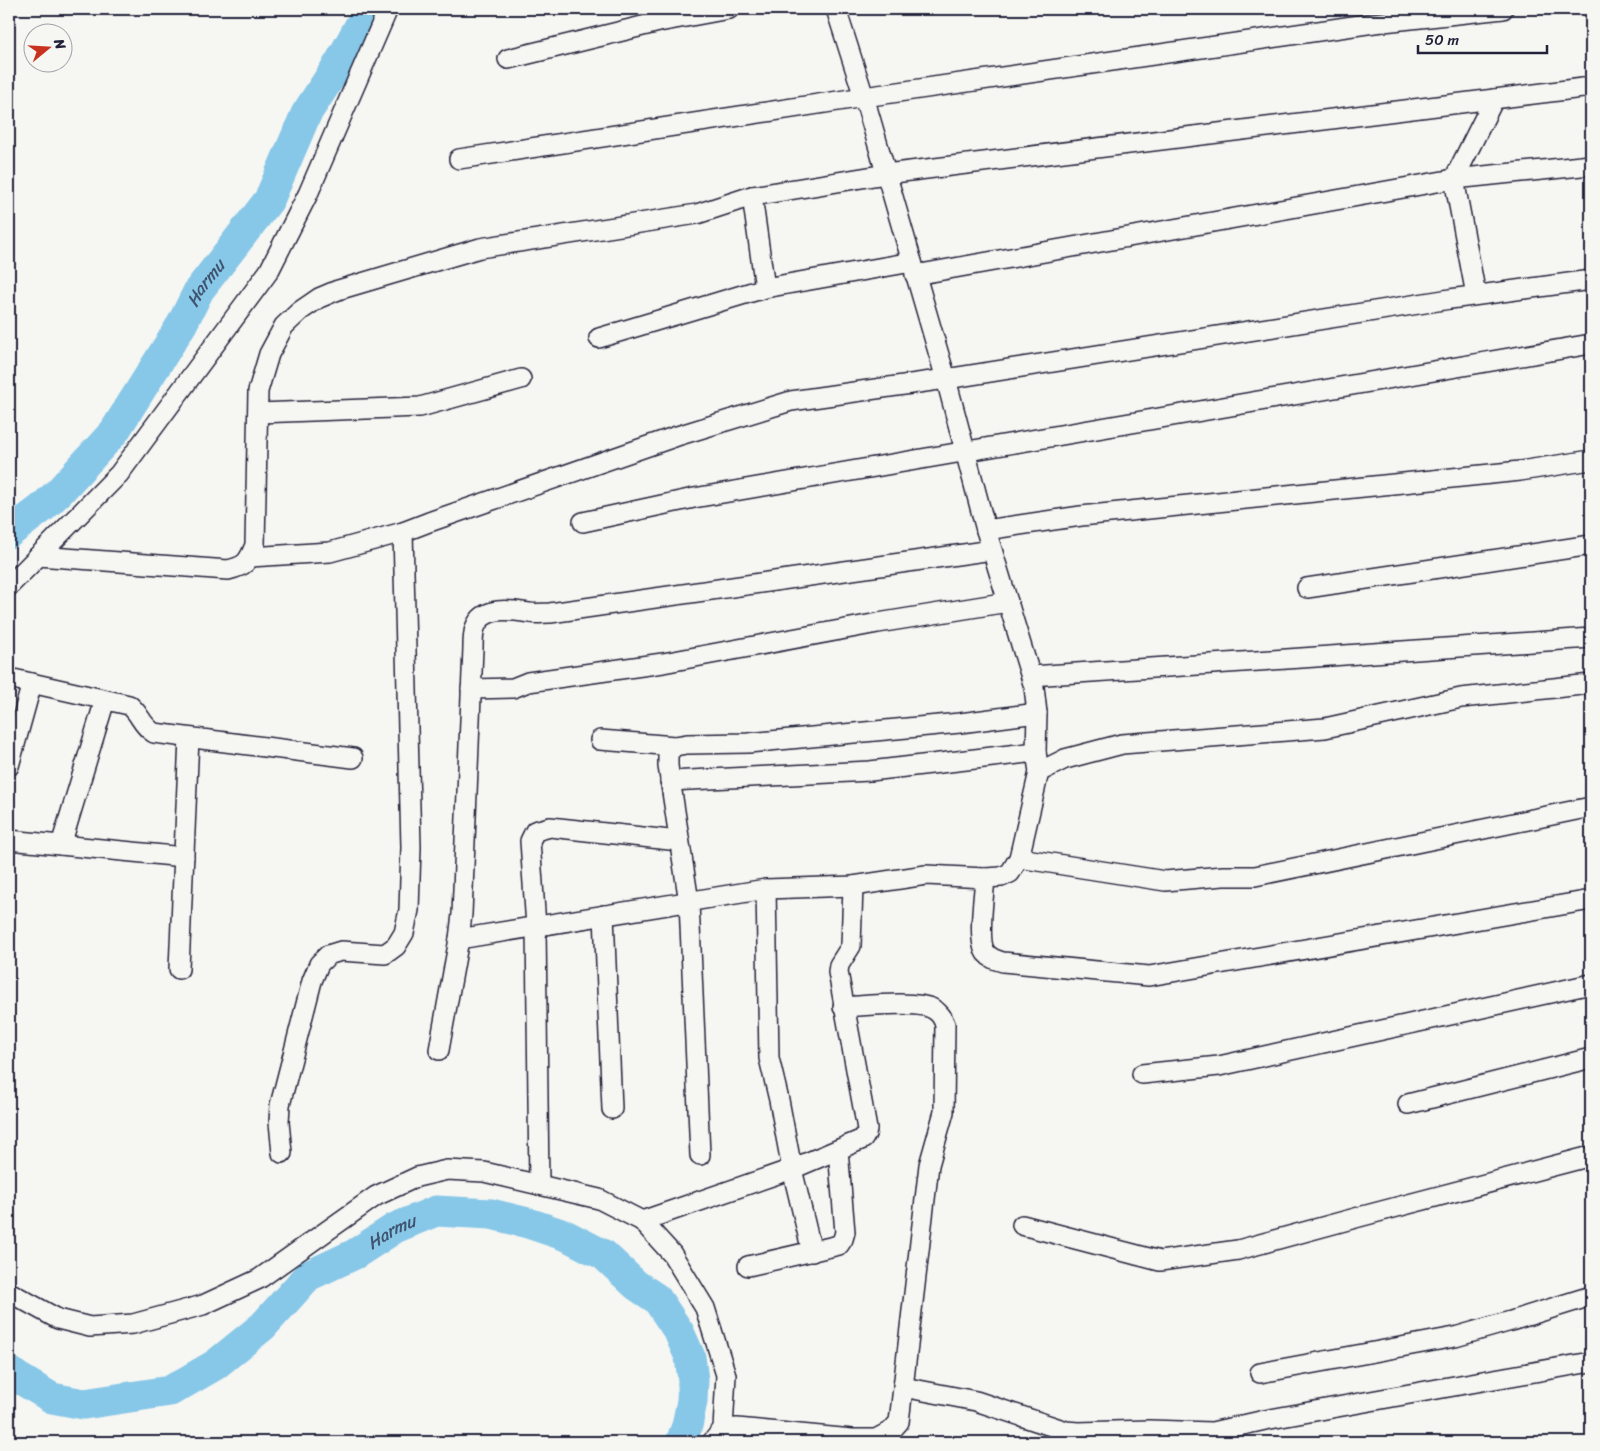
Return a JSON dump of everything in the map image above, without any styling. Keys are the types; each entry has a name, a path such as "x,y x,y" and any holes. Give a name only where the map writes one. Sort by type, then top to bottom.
{"street":[{"path":"9,586 119,474 269,271 308,194 388,9"},
{"path":"508,59 660,22 729,9"},
{"path":"460,939 766,889 853,886 926,875 1001,877 1010,873 1019,858 1040,772 1036,752 1037,713 1031,676 986,530 946,379 864,97 836,9"},
{"path":"459,159 1372,16 1503,9"},
{"path":"38,556 228,570 241,567 250,557 254,545 258,391 269,354 284,326 300,311 338,290 480,248 696,214 752,196 886,174 1591,87"},
{"path":"1476,295 1454,179 1494,99"},
{"path":"599,338 766,288 914,268 1454,179 1591,165"},
{"path":"752,196 766,288"},
{"path":"250,557 330,552 403,532 677,436 792,401 946,379 1476,295 1591,280"},
{"path":"583,522 694,498 1591,344"},
{"path":"258,413 420,407 521,379"},
{"path":"986,530 1081,516 1520,471 1591,460"},
{"path":"282,1153 279,1122 280,1105 312,981 319,964 328,955 341,952 385,954 396,946 404,934 409,910 411,847 403,532"},
{"path":"1307,588 1591,545"},
{"path":"438,1050 460,939 475,628 483,616 496,610 550,613 992,550"},
{"path":"471,688 513,688 528,682 664,663 878,623 1008,602"},
{"path":"1031,676 1591,638"},
{"path":"9,678 129,705 136,710 145,727 154,733 353,758"},
{"path":"9,766 32,683"},
{"path":"1040,772 1065,759 1122,744 1325,728 1461,698 1591,684"},
{"path":"60,845 105,700"},
{"path":"600,740 675,746 687,744 748,743 960,723 1037,713"},
{"path":"179,970 189,738"},
{"path":"675,746 668,754 670,781 689,902 700,1155"},
{"path":"670,781 870,771 1036,752"},
{"path":"1019,858 1165,880 1255,876 1591,807"},
{"path":"539,1185 536,926 530,841 535,830 550,827 679,841"},
{"path":"9,840 184,857"},
{"path":"985,878 981,937 984,952 992,959 1013,964 1149,976 1591,900"},
{"path":"642,1221 792,1169 863,1139 867,1129 838,972 839,965 851,946 853,886"},
{"path":"766,889 769,1058 792,1169 812,1252"},
{"path":"604,916 612,1109"},
{"path":"1142,1074 1219,1066 1591,984"},
{"path":"9,1292 58,1320 90,1327 133,1324 203,1305 259,1279 376,1196 417,1177 447,1170 484,1172 599,1198 642,1221 672,1254 705,1308 726,1374 718,1436 738,1428 767,1436 876,1439 891,1431 899,1422 929,1165 944,1112 945,1024 941,1015 931,1008 913,1005 843,1007"},
{"path":"1408,1104 1591,1058"},
{"path":"748,1266 839,1245 844,1239 838,1150"},
{"path":"1022,1225 1160,1261 1238,1250 1591,1156"},
{"path":"1260,1373 1455,1336 1591,1296"},
{"path":"903,1387 976,1401 1066,1430 1085,1432 1149,1430 1212,1432 1265,1420 1591,1362"}],"waterway":[{"name":"Harmu","path":"9,533 42,508 59,492 114,432 182,324 199,290 269,200 306,114 340,62 369,9"},
{"name":"Harmu","path":"9,1371 52,1398 84,1404 170,1391 215,1365 263,1326 308,1276 355,1254 395,1228 436,1211 491,1214 528,1223 567,1236 604,1255 636,1285 657,1299 679,1332 690,1357 693,1380 692,1401 687,1426 681,1442"}]}
